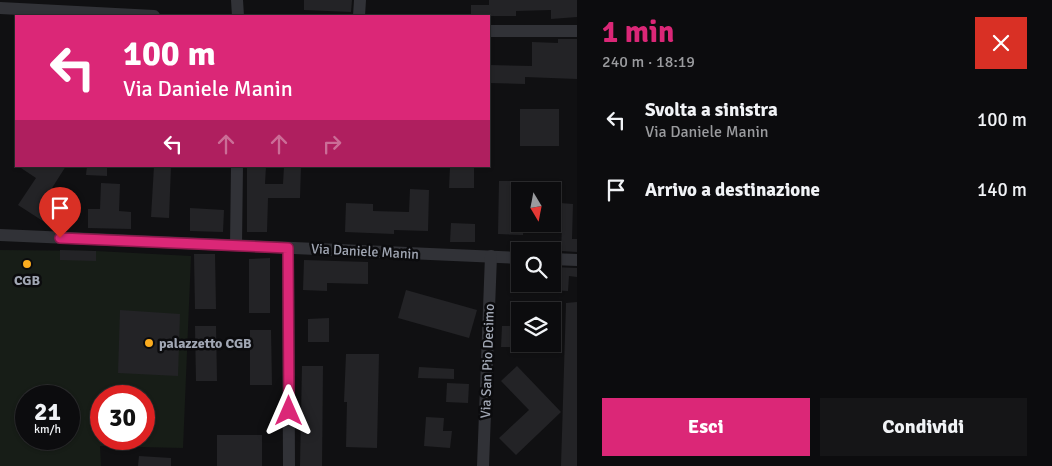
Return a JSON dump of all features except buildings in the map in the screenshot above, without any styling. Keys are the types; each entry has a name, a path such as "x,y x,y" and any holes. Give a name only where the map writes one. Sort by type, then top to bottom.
{"street":[{"path":"237,0 238,15"},
{"path":"359,15 360,0"},
{"path":"0,8 135,15"},
{"path":"490,31 577,30"},
{"path":"236,167 236,245"},
{"name":"Via Daniele Manin","path":"0,235 511,257"},
{"path":"288,248 289,466"},
{"name":"Via San Pio Decimo","path":"482,466 491,256"},
{"path":"561,259 577,260"}],"shaded area":[{"path":"0,250 96,251 191,256 183,448 155,447 155,385 90,385 90,450 100,450 101,466 0,466"}],"place":[{"name":"CGB","path":"27,264"},
{"name":"palazzetto CGB","path":"149,343"}],"route":[{"path":"60,238 288,248 289,411"}]}
